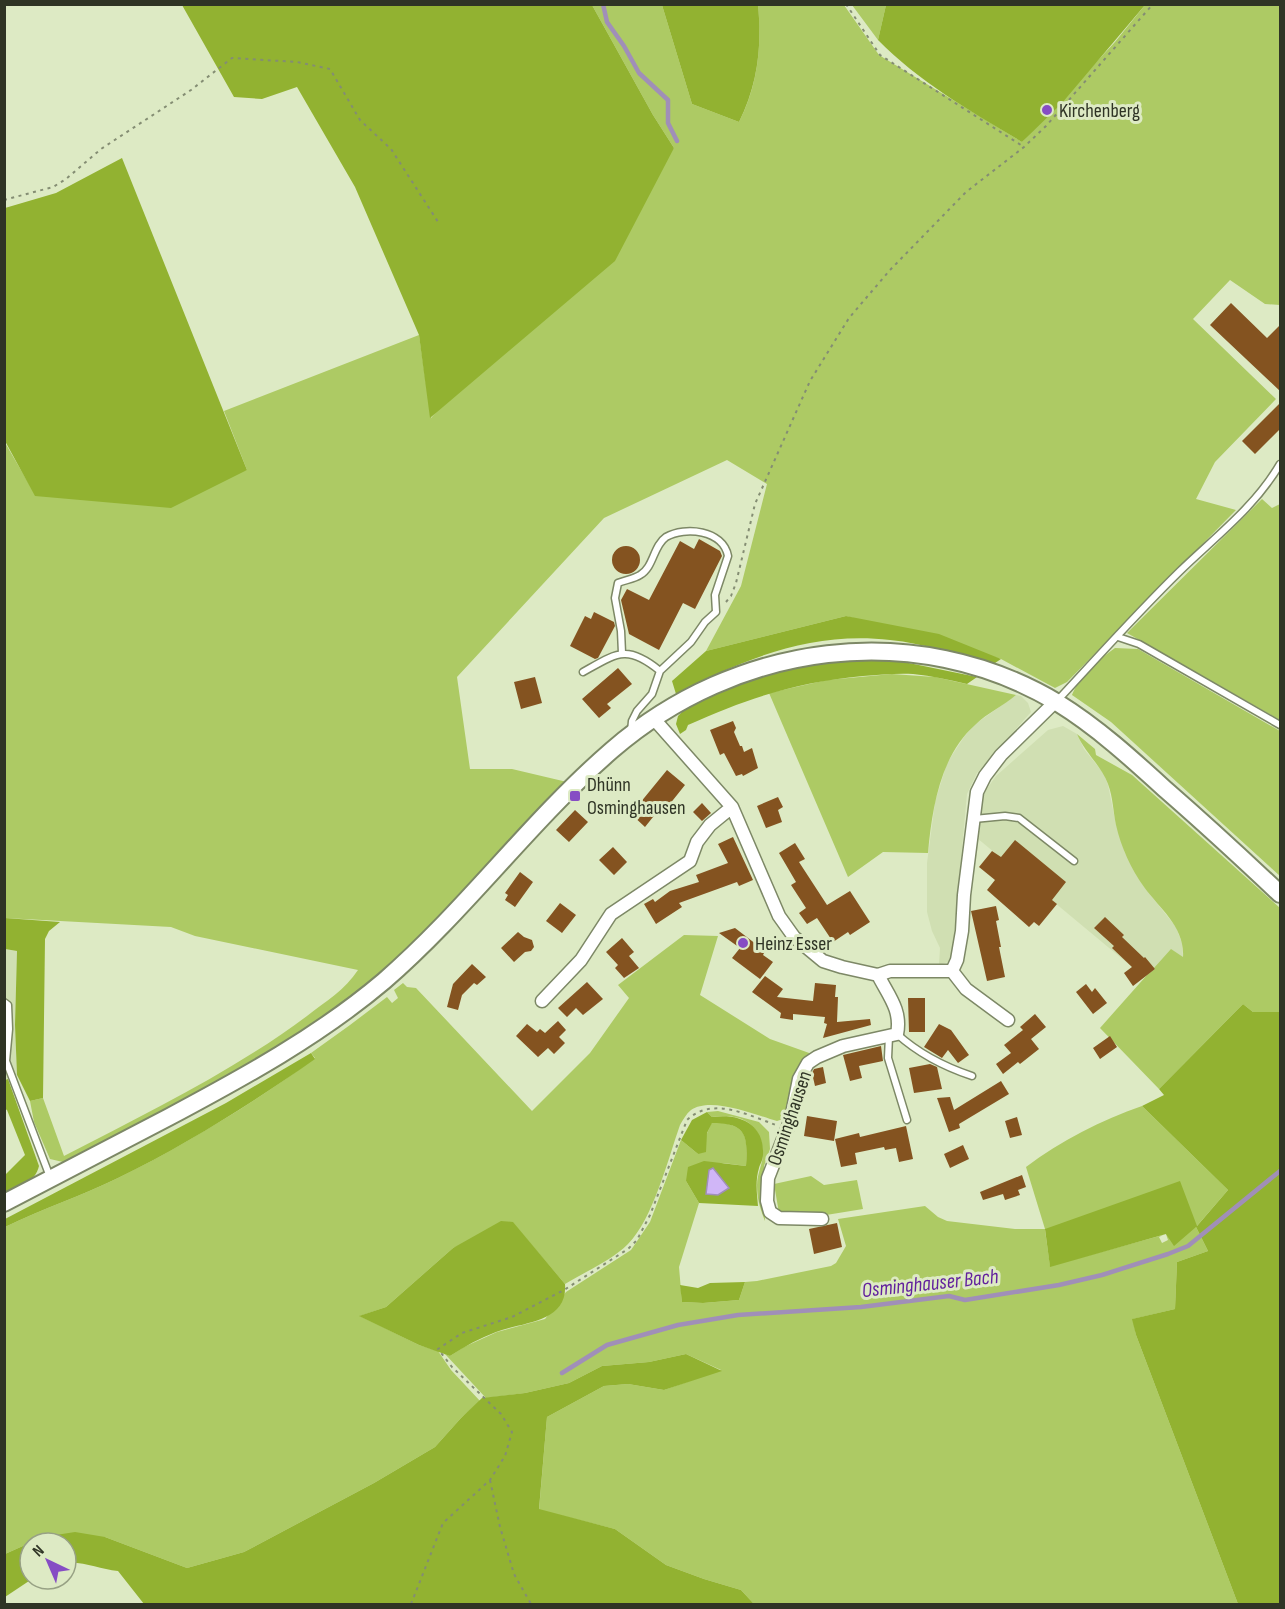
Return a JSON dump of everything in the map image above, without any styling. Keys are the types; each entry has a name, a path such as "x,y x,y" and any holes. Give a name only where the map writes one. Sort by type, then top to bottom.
{"main road":[{"path":"4,1203 260,1067 346,1011 425,943 580,778 631,735 694,693 755,668 808,656 856,652 896,652 947,660 989,671 1055,702 1119,748 1281,894"}],"street":[{"path":"952,971 957,960 962,931 977,792 985,776 1001,755 1055,702"},
{"path":"654,719 732,807 779,916 795,937 823,961 842,968 878,975 890,971 952,971"},
{"path":"542,1000 581,960 611,914 690,861 697,842 710,825 732,807"},
{"path":"952,971 966,989 1008,1020"},
{"path":"878,975 896,1007 899,1024 893,1035"},
{"name":"Osminghausen","path":"822,1219 779,1218 768,1208 766,1185 787,1130 799,1079 808,1063 817,1057 843,1046 893,1035"}],"lane":[{"path":"1055,702 1179,572 1245,510 1271,480 1281,464"},
{"path":"622,653 621,631 615,608 618,583 640,575 647,569 664,538 680,531 698,531 711,536 727,549 727,563 715,595 716,612 705,622 691,642 660,671 652,694 637,711 632,721 631,735"},
{"path":"1118,637 1139,644 1281,725"},
{"path":"583,672 622,653 637,656 660,671"},
{"path":"973,819 1005,816 1019,818 1074,861"},
{"path":"4,1002 8,1005 9,1029 5,1061 51,1178"},
{"path":"907,1120 888,1058 893,1035 919,1052 972,1076"}],"path":[{"path":"846,4 880,55 1024,147"},
{"path":"716,612 731,596 755,504 810,381 859,305 966,192 1024,147 1068,102 1154,4"},
{"path":"4,200 53,187 66,179 101,149 191,90 232,58 297,62 330,69 360,120 391,149 440,225"},
{"path":"411,1605 443,1523 490,1480 505,1456 512,1431 501,1414 452,1367 438,1349 462,1333 512,1317 564,1290 628,1250 650,1215 687,1120 697,1112 710,1108 731,1110 787,1130"},
{"path":"490,1480 500,1527 514,1574 531,1605"}],"shaded area":[{"path":"1016,695 1021,696 1028,703 1031,712 977,773 967,794 951,958 948,962 939,965 940,948 927,912 927,863 935,802 947,763 964,737 974,725"},
{"path":"1063,726 1077,734 1084,749 1104,774 1125,853 1144,887 1176,927 1182,943 1183,958 1155,969 1133,986 1124,973 1132,967 977,838 980,805 986,790 996,776 1048,730"},
{"path":"4,949 17,951 15,1025 17,1075 5,1080"},
{"path":"713,1168 729,1188 718,1195 706,1194 709,1170"}],"green space":[{"path":"886,4 1145,5 1062,103 1022,142 928,83 878,40"},
{"path":"182,5 592,5 653,115 674,148 615,261 430,418 419,335 355,187 297,87 262,99 234,97"},
{"path":"592,5 662,5 692,104 739,122 751,94 757,65 758,5 844,5 879,55 1022,142 1115,42 1145,5 1280,5 1280,305 1265,304 1230,280 1193,319 1276,399 1215,462 1196,499 1236,510 1067,682 1055,688 1001,659 846,616 706,651 741,586 767,484 727,460 604,518 457,677 470,769 512,769 567,782 431,925 368,984 340,1006 263,1057 69,1161 50,1159 34,1122 30,1101 43,1098 64,1156 219,1074 328,1000 347,984 358,970 195,936 171,927 5,918 4,441 36,496 247,470 224,411 419,335 431,418 674,148 653,115"},
{"path":"662,5 758,5 757,65 751,93 739,122 692,104"},
{"path":"852,5 886,5 878,40"},
{"path":"122,158 247,470 171,508 35,496 5,441 5,208 56,193"},
{"path":"1262,499 1272,508 1280,504 1280,720 1127,633"},
{"path":"846,616 939,634 1001,659 992,665 903,642 861,638 833,640 779,650 701,681 676,694 672,681 706,651"},
{"path":"1115,648 1138,649 1280,731 1280,876 1111,722 1072,695 1090,669"},
{"path":"859,658 904,662 977,677 967,684 913,674 863,676 816,682 731,707 688,725 686,730 680,734 676,724 678,716 690,704 758,675 800,666"},
{"path":"892,674 935,677 1016,695 980,721 953,752 935,801 928,853 883,852 848,877 769,693 827,680"},
{"path":"1077,734 1095,749 1096,755 1132,775 1280,908 1280,1012 1253,1012 1243,1004 1159,1089 1100,1028 1171,949 1183,957 1183,946 1176,927 1144,887 1131,865 1118,833 1108,784"},
{"path":"5,918 60,922 49,931 45,939 43,1098 30,1101 17,1075 15,1025 17,951 5,949"},
{"path":"684,935 718,936 700,995 770,1039 812,1054 786,1118 777,1121 734,1108 710,1105 691,1110 680,1125 659,1188 637,1233 614,1256 565,1284 513,1223 453,1248 386,1307 360,1316 419,1345 438,1351 451,1370 480,1401 435,1447 374,1483 244,1552 187,1568 105,1537 78,1537 78,1531 18,1531 18,1548 5,1554 5,1227 118,1178 219,1122 315,1058 311,1053 387,997 392,1003 398,998 394,990 403,983 407,987 416,988 532,1111 590,1053 629,998 618,985"},
{"path":"1243,1004 1253,1012 1280,1012 1280,1604 1238,1604 1136,1335 1132,1319 1175,1309 1177,1262 1208,1251 1196,1227 1174,1246 1166,1234 1050,1267 1045,1229 1180,1181 1197,1226 1228,1190 1142,1106 1164,1095 1159,1089"},
{"path":"311,1053 315,1059 244,1107 194,1137 118,1178 5,1227 5,1219 226,1103"},
{"path":"8,1079 39,1166 34,1177 21,1187 5,1194 5,1175 25,1155 5,1109 5,1080"},
{"path":"1142,1106 1228,1190 1196,1227 1208,1251 1177,1262 1175,1309 1133,1319 1136,1335 1238,1604 754,1604 741,1590 666,1565 615,1529 539,1510 547,1417 604,1386 628,1384 664,1390 721,1370 686,1354 649,1362 602,1366 569,1383 525,1393 486,1398 445,1354 450,1356 497,1332 545,1319 566,1292 631,1250 650,1222 681,1140 698,1154 712,1122 732,1125 743,1133 746,1146 746,1166 723,1163 686,1181 699,1203 679,1267 682,1302 739,1300 745,1282 831,1266 836,1263 846,1246 838,1219 925,1206 947,1221 1015,1229 1045,1229 1026,1167 1067,1140","holes":["1196,1227 1166,1234 1168,1240 1162,1243 1159,1237 1163,1235 1050,1266 1045,1230"]},
{"path":"718,1111 759,1122 769,1132 770,1149 764,1166 765,1221 757,1190 763,1154 762,1143 754,1127 747,1122 731,1117 712,1117 707,1112"},
{"path":"707,1112 712,1117 731,1117 748,1122 760,1135 763,1159 757,1178 758,1206 699,1203 686,1181 688,1167 704,1161 746,1166 745,1139 738,1128 732,1125 712,1123 707,1133 706,1152 698,1154 681,1140 692,1120"},
{"path":"811,1176 824,1185 857,1180 863,1209 820,1216 779,1213 774,1184"},
{"path":"501,1221 513,1222 565,1284 564,1297 552,1314 530,1323 490,1334 450,1356 419,1345 359,1316 386,1307 453,1248"},
{"path":"745,1282 739,1300 682,1302 680,1285 698,1288 710,1283"},
{"path":"686,1354 722,1371 664,1390 628,1384 604,1386 547,1417 539,1509 615,1529 666,1565 741,1590 754,1604 144,1604 118,1571 78,1563 78,1532 105,1537 187,1568 244,1552 374,1483 435,1447 482,1398 525,1393 569,1383 602,1366 649,1362"},
{"path":"18,1548 18,1588 5,1597 5,1554"}],"building":[{"path":"1231,303 1267,338 1281,324 1281,392 1210,325"},
{"path":"1281,402 1281,428 1255,454 1242,441"},
{"path":"699,539 720,551 722,556 695,609 683,603 659,650 629,634 621,600 627,589 649,600 680,541 694,549"},
{"path":"626,546 636,550 640,560 636,570 626,574 616,570 612,560 616,550"},
{"path":"594,612 614,622 615,626 598,658 595,659 570,646 585,616 591,619"},
{"path":"618,668 632,684 607,704 611,708 599,718 582,699"},
{"path":"535,677 542,703 521,709 514,682"},
{"path":"733,721 736,728 734,732 740,746 744,752 752,748 758,768 743,776 742,774 736,776 724,753 720,755 710,730"},
{"path":"667,770 685,785 669,805 665,802 645,827 631,814"},
{"path":"778,797 783,807 778,810 782,822 766,828 757,806"},
{"path":"702,803 711,813 702,821 693,812"},
{"path":"575,810 588,822 569,842 556,830"},
{"path":"733,837 753,880 739,886 737,882 679,903 682,907 656,924 644,904 653,899 655,902 670,891 699,882 696,875 728,863 718,844"},
{"path":"1015,840 1066,882 1052,900 1057,904 1039,926 1034,922 1029,927 987,890 995,880 979,867 992,851 1001,857"},
{"path":"795,843 805,859 799,862 827,905 850,891 870,922 850,935 848,932 833,942 817,918 807,924 799,913 806,908 791,885 796,882 779,853"},
{"path":"613,847 627,862 614,875 599,860"},
{"path":"520,872 533,882 515,907 505,900 508,895 505,893"},
{"path":"560,903 576,915 562,933 546,921"},
{"path":"996,906 999,920 996,921 1001,947 999,947 1005,977 987,981 971,911"},
{"path":"1105,917 1155,969 1133,986 1124,973 1132,967 1094,928"},
{"name":"Heinz Esser","path":"735,928 765,951 763,955 773,962 760,979 732,958 740,948 719,933"},
{"path":"518,932 532,940 534,947 514,962 501,948"},
{"path":"622,938 634,952 629,956 639,968 624,978 615,968 618,965 606,952"},
{"path":"472,964 486,977 477,985 474,983 462,995 458,1010 447,1007 453,984"},
{"path":"765,976 783,989 777,997 813,1001 815,983 836,985 837,1022 870,1019 871,1025 823,1038 827,1024 824,1023 825,1017 793,1014 793,1020 780,1018 781,1013 752,992"},
{"path":"587,982 603,999 583,1015 576,1008 567,1017 558,1008"},
{"path":"1086,984 1092,992 1095,988 1107,1003 1093,1014 1076,992"},
{"path":"908,998 925,998 925,1032 909,1032"},
{"path":"1035,1014 1046,1027 1031,1039 1039,1049 1003,1074 996,1064 1011,1053 1004,1045 1023,1030 1020,1027"},
{"path":"558,1021 566,1030 559,1037 565,1043 554,1054 548,1048 538,1057 516,1036 527,1024 537,1032 540,1029 545,1033"},
{"path":"939,1024 951,1030 969,1055 958,1063 948,1050 942,1058 924,1047"},
{"path":"1110,1036 1117,1047 1100,1059 1093,1048"},
{"path":"881,1046 883,1061 859,1066 862,1078 850,1081 843,1055"},
{"path":"930,1064 937,1067 942,1089 914,1093 909,1068"},
{"path":"823,1067 826,1083 815,1086 812,1073 814,1069"},
{"path":"1001,1081 1009,1094 959,1124 960,1128 949,1132 937,1098 950,1097 954,1110"},
{"path":"807,1116 837,1121 834,1141 804,1136"},
{"path":"1017,1117 1022,1135 1010,1138 1005,1121"},
{"path":"906,1126 913,1159 899,1162 896,1148 885,1150 884,1147 855,1153 857,1164 841,1167 835,1139 859,1133 860,1137"},
{"path":"963,1145 969,1159 950,1168 944,1154"},
{"path":"1022,1175 1026,1187 1018,1190 1020,1195 1005,1200 1003,1194 983,1200 980,1192"},
{"path":"837,1223 842,1247 814,1254 809,1229"}],"waterway":[{"path":"603,4 607,22 639,73 668,100 668,123 677,141"},
{"name":"Osminghauser Bach","path":"562,1373 607,1345 678,1325 738,1315 861,1307 949,1296 965,1300 1059,1285 1102,1275 1188,1246 1280,1171"}],"place":[{"name":"Kirchenberg","path":"1047,110"},
{"name":"Dhünn Osminghausen","path":"575,796"},
{"name":"Heinz Esser","path":"743,943"}]}
